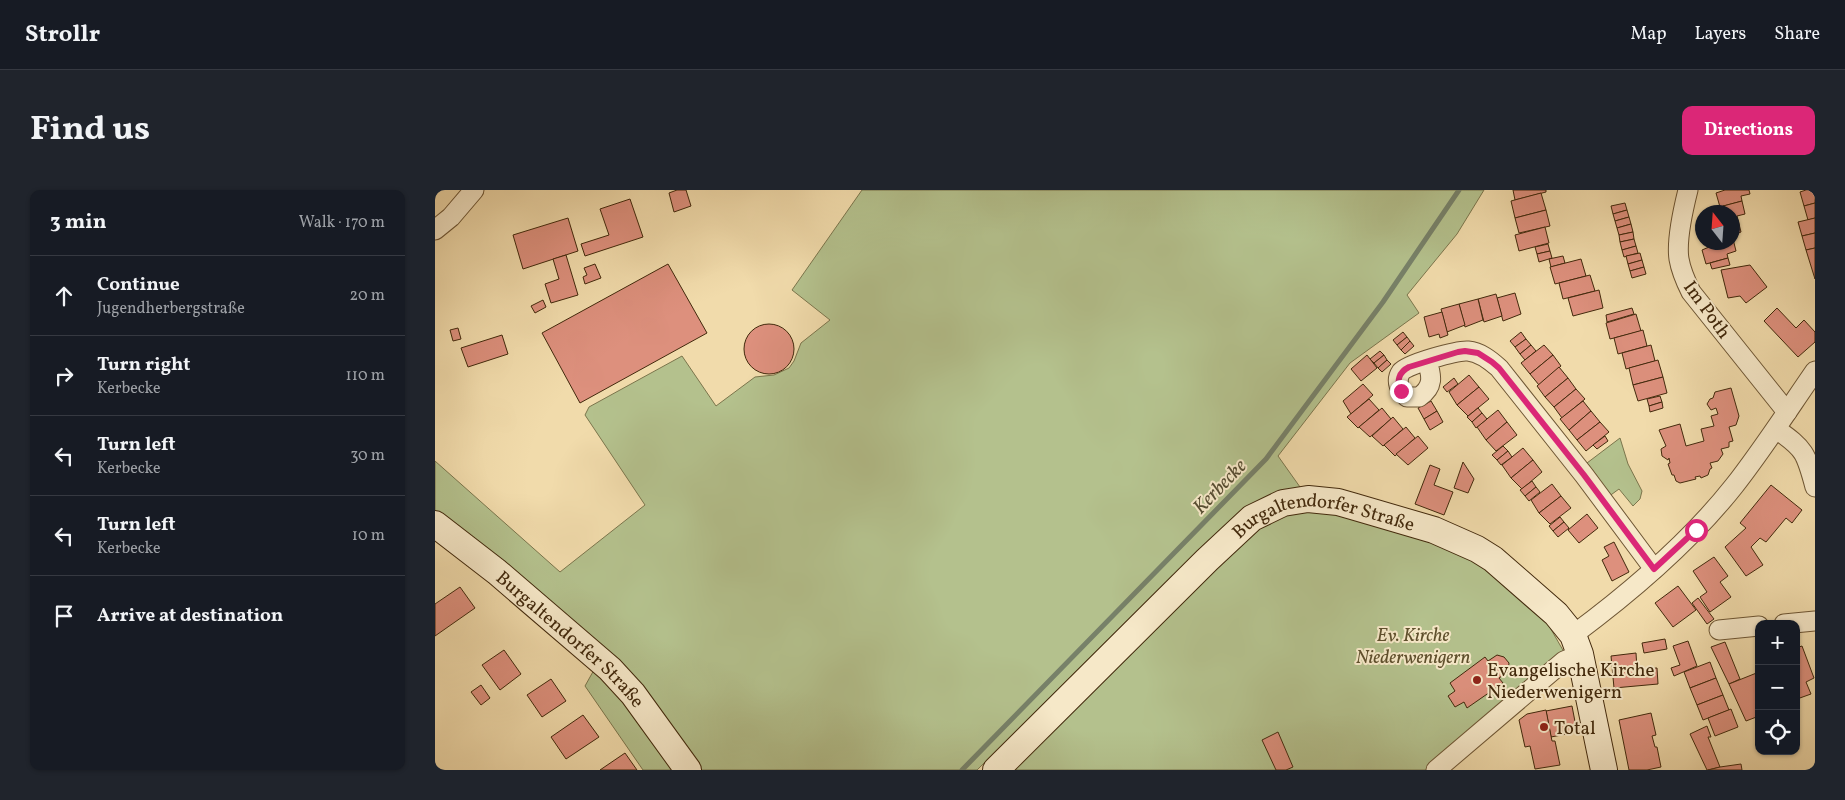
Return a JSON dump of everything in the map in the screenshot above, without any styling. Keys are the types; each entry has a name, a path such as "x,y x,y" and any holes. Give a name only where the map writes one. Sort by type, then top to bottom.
{"main road":[{"name":"Burgaltendorfer Straße","path":"996,770 1207,560 1253,518 1283,503 1308,499 1338,502 1434,530 1477,549 1493,559 1556,614 1576,644 1604,770"},
{"name":"Burgaltendorfer Straße","path":"435,524 497,572 610,669 633,694 688,770"}],"street":[{"path":"435,230 451,217 474,190"},
{"name":"Im Poth","path":"1688,190 1678,248 1679,261 1686,282 1691,292 1787,412"},
{"path":"1427,361 1465,351 1484,356 1499,368 1584,475 1654,569"},
{"path":"1436,770 1564,661 1576,644 1696,530 1733,487 1815,371"},
{"path":"1775,430 1798,444 1801,448 1815,487"},
{"path":"1800,622 1815,621"},
{"path":"1719,630 1755,626"}],"green space":[{"path":"862,190 1484,190 1457,234 1407,295 1419,313 1350,363 1278,456 1300,487 1247,510 1135,615 977,770 643,770 585,686 604,652 435,515 435,461 560,572 645,505 585,415 589,407 682,356 716,406 755,377 774,375 789,368 801,343 830,320 792,290"},
{"path":"1620,438 1628,464 1642,491 1640,499 1633,506 1619,489 1608,497 1595,479 1597,476 1587,463"},
{"name":"Ev. Kirche Niederwenigern","path":"1308,511 1348,515 1417,537 1473,560 1544,617 1564,652 1426,770 1009,770 1267,520"}],"building":[{"path":"677,190 686,190 691,206 674,212 669,193"},
{"path":"1513,190 1546,190 1546,192 1515,200"},
{"path":"1725,190 1749,190 1750,194 1741,196 1742,201 1719,205 1716,193"},
{"path":"1815,190 1815,203 1804,206 1800,192"},
{"path":"1541,193 1546,210 1515,218 1511,201"},
{"path":"630,199 643,237 585,256 581,244 609,235 600,209"},
{"path":"1742,201 1745,214 1740,215 1740,205 1727,205"},
{"path":"1625,203 1627,210 1613,214 1611,206"},
{"path":"1815,203 1815,218 1808,220 1804,206"},
{"path":"1546,210 1550,226 1519,233 1515,218"},
{"path":"1627,210 1629,217 1615,221 1613,214"},
{"path":"1629,217 1631,224 1617,228 1615,221"},
{"path":"568,218 578,251 523,269 513,235"},
{"path":"1815,218 1815,233 1802,236 1798,222"},
{"path":"1631,224 1633,232 1619,235 1617,228"},
{"path":"1545,227 1549,243 1519,251 1515,235"},
{"path":"1633,232 1634,239 1620,242 1619,235"},
{"path":"1815,233 1815,248 1806,250 1802,236"},
{"path":"1634,239 1636,246 1622,250 1620,242"},
{"path":"1548,244 1550,251 1537,254 1535,247"},
{"path":"1636,246 1638,253 1624,257 1622,250"},
{"path":"1815,248 1815,279 1806,250"},
{"path":"1702,250 1736,250 1727,254 1728,258 1706,264"},
{"path":"1550,251 1552,258 1539,262 1537,254"},
{"path":"1640,253 1642,260 1628,264 1626,256"},
{"path":"566,255 578,295 551,303 545,284 559,279 553,259"},
{"path":"1563,256 1565,263 1551,267 1549,259"},
{"path":"1728,258 1730,265 1712,269 1710,263"},
{"path":"1581,259 1586,276 1555,284 1550,267"},
{"path":"1642,260 1644,267 1630,271 1628,264"},
{"path":"595,264 601,278 585,284 583,277 587,275 584,268"},
{"path":"668,264 707,333 580,403 542,333"},
{"path":"1750,265 1767,287 1746,303 1740,296 1728,298 1721,270"},
{"path":"1644,267 1646,274 1632,278 1630,271"},
{"path":"1590,275 1595,291 1563,299 1559,283"},
{"path":"1599,290 1603,308 1573,316 1568,298"},
{"path":"1515,293 1521,314 1503,321 1497,298"},
{"path":"1496,294 1502,316 1484,322 1478,299"},
{"path":"1478,299 1483,320 1465,327 1459,304"},
{"path":"543,300 546,307 535,313 531,306"},
{"path":"1459,304 1465,325 1447,332 1441,309"},
{"path":"1632,308 1634,314 1607,322 1606,315"},
{"path":"1777,308 1796,328 1804,320 1815,332 1815,342 1798,357 1764,321"},
{"path":"1442,312 1448,335 1440,338 1439,334 1429,337 1424,317"},
{"path":"1636,314 1641,331 1610,339 1606,323"},
{"path":"769,324 779,326 787,331 792,339 794,349 792,359 787,367 779,372 769,374 759,372 751,367 746,359 744,349 746,339 751,331 759,326"},
{"path":"458,328 461,339 453,341 450,330"},
{"path":"1643,330 1647,346 1618,354 1614,338"},
{"path":"1403,332 1407,337 1397,345 1393,340"},
{"path":"1521,332 1526,339 1515,347 1510,341"},
{"path":"502,335 508,354 468,367 461,348"},
{"path":"1407,337 1410,341 1401,350 1397,345"},
{"path":"1526,339 1531,345 1520,354 1515,347"},
{"path":"1410,341 1414,346 1405,354 1401,350"},
{"path":"1531,345 1536,351 1525,360 1520,354"},
{"path":"1544,345 1553,355 1530,374 1521,363"},
{"path":"1651,345 1655,361 1626,369 1622,353"},
{"path":"1380,351 1384,355 1374,363 1370,359"},
{"path":"1367,355 1377,368 1361,381 1351,369"},
{"path":"1384,355 1387,360 1378,368 1374,363"},
{"path":"1553,355 1561,366 1539,385 1530,374"},
{"path":"1387,360 1391,364 1382,372 1378,368"},
{"path":"1658,360 1663,377 1633,385 1629,368"},
{"path":"1559,367 1568,378 1545,397 1537,386"},
{"path":"1469,375 1479,387 1457,405 1449,392"},
{"path":"1663,377 1667,393 1638,401 1633,385"},
{"path":"1454,378 1458,384 1447,392 1443,387"},
{"path":"1568,378 1576,389 1554,407 1545,397"},
{"path":"1363,384 1373,395 1351,414 1343,401"},
{"path":"1479,387 1489,399 1468,416 1457,405"},
{"path":"1731,388 1739,416 1736,425 1729,427 1733,441 1729,442 1729,447 1721,449 1723,454 1718,461 1710,463 1712,468 1708,475 1701,478 1700,476 1695,477 1696,479 1680,483 1676,481 1668,464 1670,463 1669,458 1668,460 1662,456 1661,449 1666,446 1659,430 1680,424 1686,446 1704,441 1701,429 1714,426 1711,416 1718,414 1716,408 1711,410 1707,404 1713,398 1715,392"},
{"path":"1576,389 1585,399 1562,418 1554,407"},
{"path":"1660,396 1662,402 1649,406 1647,399"},
{"path":"1369,399 1379,410 1358,428 1347,417"},
{"path":"1431,401 1437,411 1424,419 1418,408"},
{"path":"1583,401 1591,411 1569,430 1560,419"},
{"path":"1662,402 1663,408 1650,412 1649,406"},
{"path":"1382,408 1391,419 1370,437 1359,427"},
{"path":"1478,408 1482,413 1472,422 1467,417"},
{"path":"1498,410 1507,422 1486,440 1477,427"},
{"path":"1437,411 1443,422 1430,430 1424,419"},
{"path":"1591,411 1600,422 1577,440 1569,430"},
{"path":"1482,413 1487,419 1476,428 1472,422"},
{"path":"1393,417 1403,429 1383,446 1372,436"},
{"path":"1507,422 1517,435 1496,451 1486,440"},
{"path":"1600,422 1609,432 1586,451 1577,440"},
{"path":"1406,427 1415,438 1395,456 1384,445"},
{"path":"1418,436 1428,448 1408,465 1396,454"},
{"path":"1605,436 1608,441 1597,449 1593,445"},
{"path":"1503,446 1508,451 1497,460 1492,455"},
{"path":"1523,448 1533,460 1511,478 1502,465"},
{"path":"1508,451 1512,457 1501,465 1497,460"},
{"path":"1533,460 1542,472 1522,489 1511,478"},
{"path":"1463,462 1474,479 1468,493 1454,488"},
{"path":"1430,465 1440,469 1434,485 1453,492 1444,515 1415,504"},
{"path":"1532,481 1536,487 1525,496 1520,490"},
{"path":"1552,484 1561,496 1539,513 1531,500"},
{"path":"1771,485 1802,510 1792,523 1786,518 1766,542 1760,538 1751,547 1763,565 1746,576 1725,547 1746,528 1740,523"},
{"path":"1536,487 1540,492 1529,501 1525,496"},
{"path":"1561,496 1571,508 1550,524 1539,513"},
{"path":"1587,514 1598,528 1579,543 1568,530"},
{"path":"1560,517 1564,522 1553,531 1549,526"},
{"path":"1564,522 1569,528 1558,537 1553,531"},
{"path":"1614,542 1629,572 1612,581 1602,560 1609,556 1604,547"},
{"path":"1714,557 1728,576 1720,582 1731,597 1710,612 1700,597 1707,592 1693,571"},
{"path":"1678,586 1696,610 1673,627 1655,603"},
{"path":"460,587 475,608 435,636 435,604"},
{"path":"1698,598 1714,619 1707,624 1692,603"},
{"path":"1665,639 1667,649 1644,653 1642,643"},
{"path":"1688,641 1697,666 1674,676 1671,668 1680,665 1673,646"},
{"path":"1725,642 1740,679 1729,684 1711,647"},
{"path":"1802,646 1814,678 1806,682 1811,694 1800,698 1800,665 1800,647"},
{"path":"504,650 521,674 500,690 482,665"},
{"path":"1636,653 1637,669 1657,668 1658,684 1614,688 1611,656"},
{"name":"Evangelische Kirche Niederwenigern","path":"1497,655 1504,657 1509,663 1508,672 1499,678 1503,683 1467,708 1464,702 1455,707 1448,696 1455,691 1450,683 1485,657 1488,661"},
{"path":"1710,662 1716,678 1690,688 1684,672"},
{"path":"1755,674 1755,718 1746,721 1729,684"},
{"path":"1716,678 1723,695 1697,705 1690,688"},
{"path":"551,679 566,701 542,717 527,695"},
{"path":"481,685 490,698 481,705 471,692"},
{"path":"1723,695 1729,710 1703,720 1697,705"},
{"path":"1572,706 1577,732 1551,737 1546,711"},
{"path":"1731,709 1738,727 1715,736 1708,718"},
{"path":"1546,710 1552,741 1555,741 1560,765 1535,769 1530,746 1525,747 1519,720 1527,714"},
{"path":"1651,713 1656,735 1652,736 1655,747 1657,747 1661,767 1647,770 1629,770 1619,720"},
{"path":"583,715 599,737 566,759 551,737"},
{"path":"1707,726 1711,737 1708,737 1720,767 1708,770 1690,734"},
{"path":"1278,732 1293,767 1286,770 1276,770 1262,740"},
{"path":"625,753 637,770 600,770"},
{"path":"1741,764 1742,770 1708,770 1720,767"}],"waterway":[{"name":"Kerbecke","path":"962,770 1266,459 1383,302 1459,190"}],"place":[{"name":"Evangelische Kirche Niederwenigern","path":"1477,680"},
{"name":"Total","path":"1544,727"}],"route":[{"path":"1401,391 1399,380 1401,372 1409,367 1458,352 1471,351 1478,353 1499,368 1584,475 1654,569 1696,530"}]}
